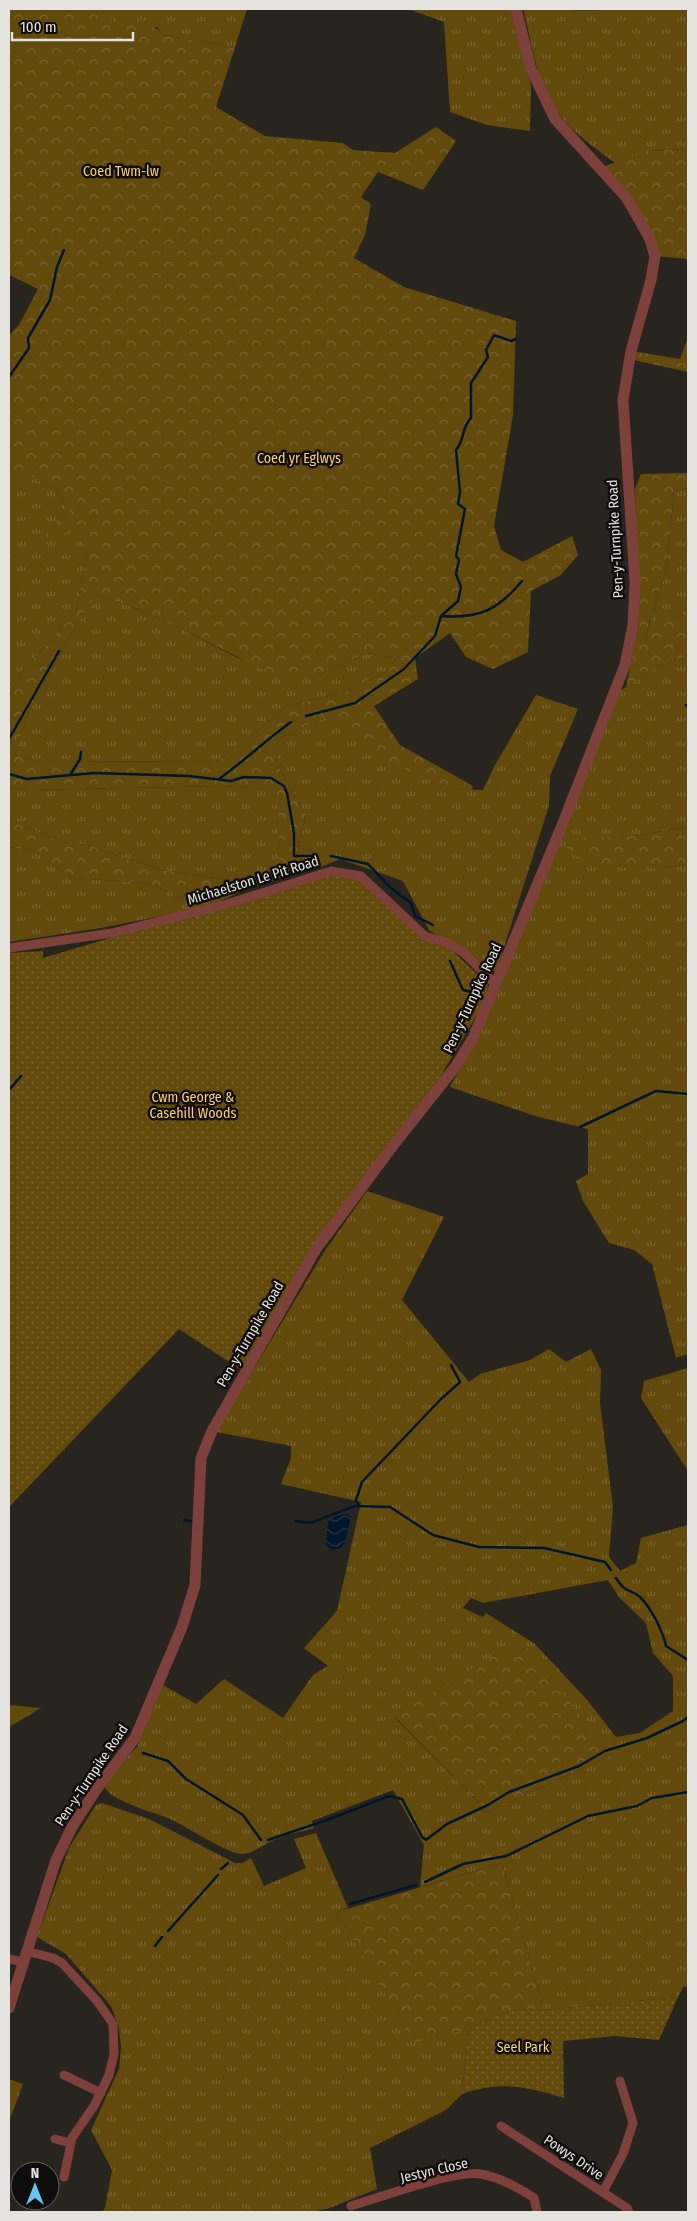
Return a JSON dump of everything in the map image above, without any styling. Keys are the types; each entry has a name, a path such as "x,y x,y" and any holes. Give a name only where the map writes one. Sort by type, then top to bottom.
{"street":[{"name":"Pen-y-Turnpike Road","path":"9,2007 56,1860 68,1835 96,1790 135,1738 182,1627 195,1585 201,1458 212,1431 316,1249 395,1143 456,1066 473,1038 626,665 633,625 635,582 623,400 631,351 656,256 649,238 626,196 555,119 531,69 516,9"},
{"name":"Michaelston Le Pit Road","path":"9,948 112,933 227,904 331,871 361,876 425,936 446,942 464,953 496,985"},
{"path":"9,1959 24,1957 53,1958 62,1962 111,2020 114,2060 101,2093 71,2143 64,2177"},
{"path":"64,2075 101,2093"},
{"path":"603,2192 623,2154 632,2123 620,2081"},
{"name":"Powys Drive","path":"501,2126 628,2208 629,2212"},
{"path":"55,2139 71,2143"},
{"name":"Jestyn Close","path":"351,2206 428,2183 479,2174 513,2184 534,2198 538,2212"}],"green space":[{"name":"Coed yr Eglwys","path":"9,9 111,9 112,25 146,24 152,26 163,35 235,47 216,107 265,136 343,143 353,150 395,153 436,127 456,141 423,190 378,172 361,197 371,204 365,235 354,258 404,287 516,321 513,415 494,526 501,550 523,562 572,536 578,555 561,575 531,591 528,652 493,669 466,657 450,633 415,658 418,679 374,706 400,745 473,786 472,790 453,789 386,761 333,714 278,739 276,762 306,815 294,864 321,867 289,875 279,857 277,806 270,789 222,786 29,790 9,788 9,695 24,669 76,612 87,553 76,525 57,542 44,537 59,518 69,512 56,489 23,472 9,472 9,335 19,325 38,289 9,275","holes":["96,595 138,609 276,676 314,677 367,653 396,658 388,671 348,691 287,706 236,748 216,761 40,762 15,755 28,713 68,639"]},
{"path":"111,9 247,9 235,47 163,35 157,27 111,25"},
{"path":"408,9 512,9 531,86 530,131 487,125 450,112 444,22"},
{"path":"523,9 688,9 688,149 646,151 619,166 584,139 560,116 542,84"},
{"path":"688,149 688,259 655,256 649,236 600,168 646,151"},
{"path":"688,337 688,372 629,359 631,351 680,359"},
{"path":"9,472 23,472 56,489 69,512 59,518 45,537 76,524 87,553 76,612 24,669 9,695"},
{"path":"688,473 688,488 674,491 667,567 645,638 688,608 688,655 652,670 626,687 639,623 635,489 641,474"},
{"path":"688,488 688,608 645,639 667,567 674,491"},
{"path":"96,595 138,609 238,658 314,677 367,653 396,658 388,671 348,691 287,706 236,748 216,761 40,762 15,755 28,713 68,639"},
{"path":"688,655 688,827 634,836 566,840 663,868 688,864 688,1354 676,1358 652,1264 634,1250 609,1243 583,1201 576,1181 588,1174 588,1129 535,1116 450,1087 480,1032 621,690 652,670"},
{"path":"536,695 578,709 550,776 549,806 496,972 429,930 403,881 340,859 321,867 294,864 306,815 276,762 278,739 333,714 453,789 483,790 495,765"},
{"path":"222,786 270,789 277,805 279,857 289,875 239,892 227,880 164,870 114,855 89,845 62,842 9,820 9,788 29,790"},
{"path":"9,820 62,842 89,845 114,855 164,870 227,880 239,892 211,906 176,897 156,886 136,882 72,878 35,851 9,847"},
{"path":"688,827 688,864 663,868 610,867 568,853 566,839 634,836"},
{"path":"9,847 35,851 72,878 136,882 156,886 176,897 211,906 101,928 9,942"},
{"name":"Cwm George & Casehill Woods","path":"328,873 361,877 424,937 444,943 488,984 486,999 439,1079 383,1150 243,1371 179,1329 9,1507 9,953 43,951 43,958"},
{"path":"367,1191 444,1217 402,1300 469,1382 480,1374 530,1360 549,1349 566,1362 591,1349 601,1370 600,1403 613,1507 609,1557 620,1571 636,1563 641,1538 688,1525 688,1986 683,1987 678,1997 544,2010 502,1863 420,1887 424,1845 393,1790 312,1821 314,1828 279,1838 243,1854 228,1850 168,1818 122,1801 108,1792 105,1787 125,1759 137,1747 163,1685 196,1704 224,1679 283,1718 313,1675 328,1666 304,1648 337,1611 361,1502 281,1484 291,1458 291,1446 216,1432 324,1252","holes":["608,1580 619,1597 646,1623 653,1653 673,1676 673,1711 640,1733 616,1737 588,1701 535,1644 486,1613 483,1617 463,1608 471,1598 483,1603","394,1717 582,1718 612,1755 488,1812"]},
{"path":"688,1368 688,1471 641,1398 644,1381"},
{"path":"527,1648 612,1755 488,1812 394,1716 496,1654"},
{"path":"9,1705 41,1708 9,1727"},
{"path":"102,1803 149,1819 235,1863 242,1863 251,1858 264,1886 306,1868 294,1839 316,1833 348,1908 337,1912 414,2042 469,2029 462,2094 446,2110 370,2148 377,2189 327,2209 309,2212 102,2212 105,2208 112,2170 91,2130 119,2069 121,2047 119,2028 111,2006 66,1954 37,1937 69,1848 96,1805"},
{"path":"502,1863 544,2010 518,2009 495,2016 469,2029 414,2043 337,1912"},
{"name":"Seel Park","path":"678,1997 659,2040 615,2036 563,2041 564,2098 537,2090 501,2086 462,2094 469,2029 495,2016 518,2009 544,2010"},
{"path":"9,2079 23,2084 9,2122"}],"water":[{"path":"346,1514 351,1516 345,1543 341,1548 332,1550 326,1545 328,1522 336,1516"}],"waterway":[{"path":"9,377 29,348 28,338 50,300 57,267 64,250"},
{"path":"306,716 355,703 404,669 435,636 441,616 458,601 461,587 456,574 459,560 456,556 465,509 458,504 460,492 456,450 471,418 471,383 488,357 486,350 494,335 511,341 516,339"},
{"path":"441,616 466,616 487,610 505,599 522,581"},
{"path":"9,739 59,651"},
{"path":"219,779 291,722"},
{"path":"70,775 80,759 81,752"},
{"path":"9,774 27,779 94,773 189,776 231,781 244,777 271,778 284,786 287,793 294,833 294,856 317,856"},
{"path":"331,856 368,864 391,888 411,903 415,916 433,925"},
{"path":"450,961 463,990 477,993 475,1006"},
{"path":"9,1090 21,1076"},
{"path":"580,1127 656,1091 688,1094"},
{"path":"359,1506 356,1500 362,1482 441,1399 460,1382 451,1365"},
{"path":"296,1521 310,1523 355,1506 390,1507 433,1535 479,1547 544,1548 605,1562 611,1570"},
{"path":"184,1520 191,1521"},
{"path":"616,1578 625,1589 640,1597 648,1607 659,1627 666,1646 688,1660"},
{"path":"268,1840 389,1796 402,1799 422,1837 426,1840 447,1824 488,1805 509,1792 579,1766 605,1751 647,1738 688,1717"},
{"path":"143,1753 168,1761 186,1779 243,1815 261,1840"},
{"path":"425,1882 463,1864 506,1856 588,1816 637,1806 652,1798 688,1792"},
{"path":"221,1869 228,1863"},
{"path":"168,1931 218,1875"},
{"path":"350,1904 416,1885"},
{"path":"155,1946 162,1937"}],"park label":[{"name":"Coed Twm-lw","path":"121,171"}]}
